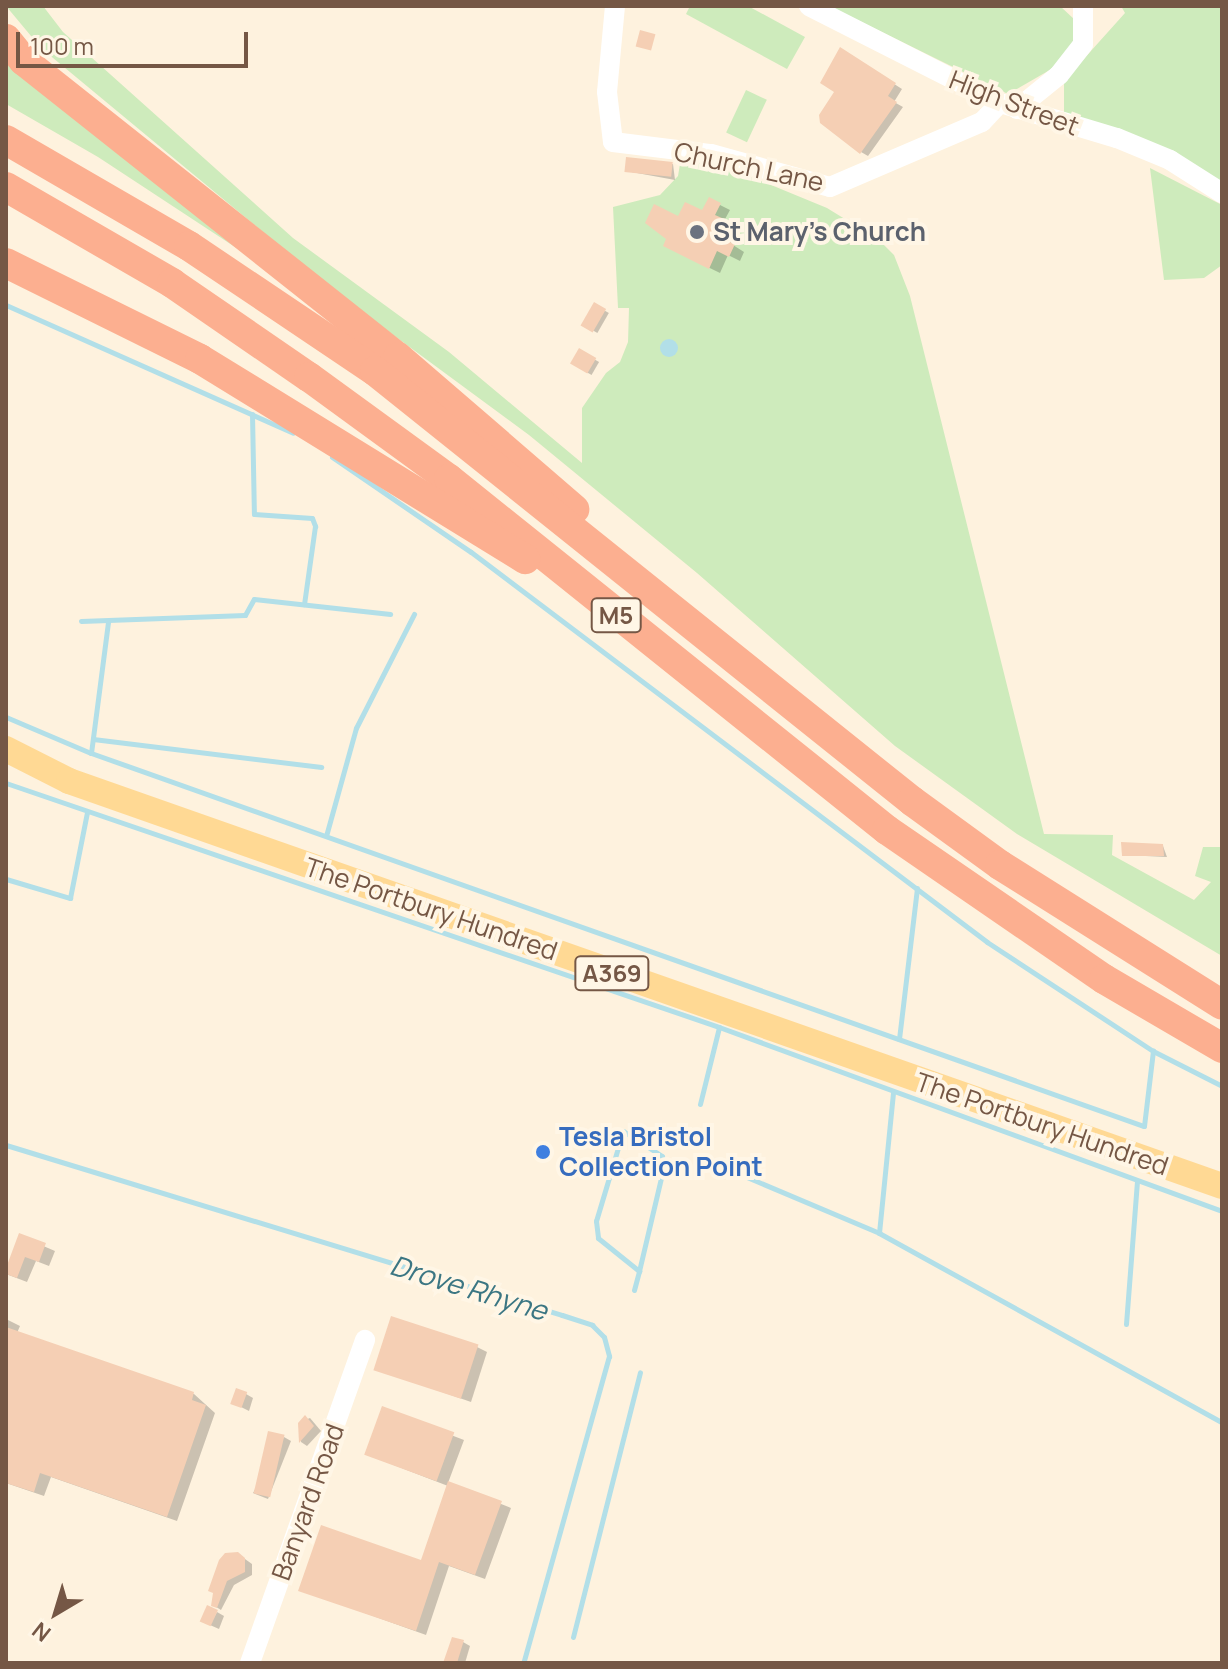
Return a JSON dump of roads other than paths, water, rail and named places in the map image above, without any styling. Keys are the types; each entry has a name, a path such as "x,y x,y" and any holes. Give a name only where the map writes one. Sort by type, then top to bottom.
{"highway":[{"name":"M5","path":"6,39 35,70 523,461 727,655"},
{"name":"M5","path":"6,140 189,246 375,371 727,655 1000,865 1222,1005"},
{"name":"M5","path":"6,187 172,283 309,377 449,479 887,830 1104,979 1222,1048"},
{"name":"M5","path":"6,263 200,359 598,601"}],"main road":[{"name":"The Portbury Hundred","path":"6,749 84,786 1222,1186"}],"street":[{"name":"Church Lane","path":"615,6 607,92 613,142 711,154 830,187 982,122 1008,106"},
{"name":"High Street","path":"809,6 1008,106 1117,138 1170,160 1222,193"},
{"path":"1008,106 1059,75 1083,44 1083,6"},
{"name":"Banyard Road","path":"250,1663 365,1340"}],"water":[{"path":"665,339 673,339 678,348 676,355 665,357 660,352 660,344"}],"waterway":[{"path":"6,305 293,433"},
{"path":"252,414 254,514 312,518 315,526 304,604"},
{"path":"332,457 471,552 987,942 1153,1051 1222,1086"},
{"path":"81,621 245,615 254,599 390,614"},
{"path":"326,836 356,728 414,614"},
{"path":"91,753 108,622"},
{"path":"6,717 91,753 1144,1126 1153,1051"},
{"path":"93,739 321,767"},
{"path":"6,783 719,1027 1222,1211"},
{"path":"6,879 70,898 87,812"},
{"path":"899,1039 917,888"},
{"path":"700,1104 719,1027"},
{"path":"879,1233 893,1093"},
{"path":"634,1290 639,1271 664,1165 662,1156 623,1131 596,1221 598,1238 639,1271"},
{"name":"Drove Rhyne","path":"6,1145 562,1315 592,1325 604,1337 609,1356 523,1663"},
{"path":"697,1156 879,1233 1222,1422"},
{"path":"1126,1324 1137,1181"},
{"path":"573,1637 640,1372"}],"place":[{"name":"St Mary's Church","path":"697,232"},
{"name":"Tesla Bristol Collection Point","path":"543,1152"}]}
